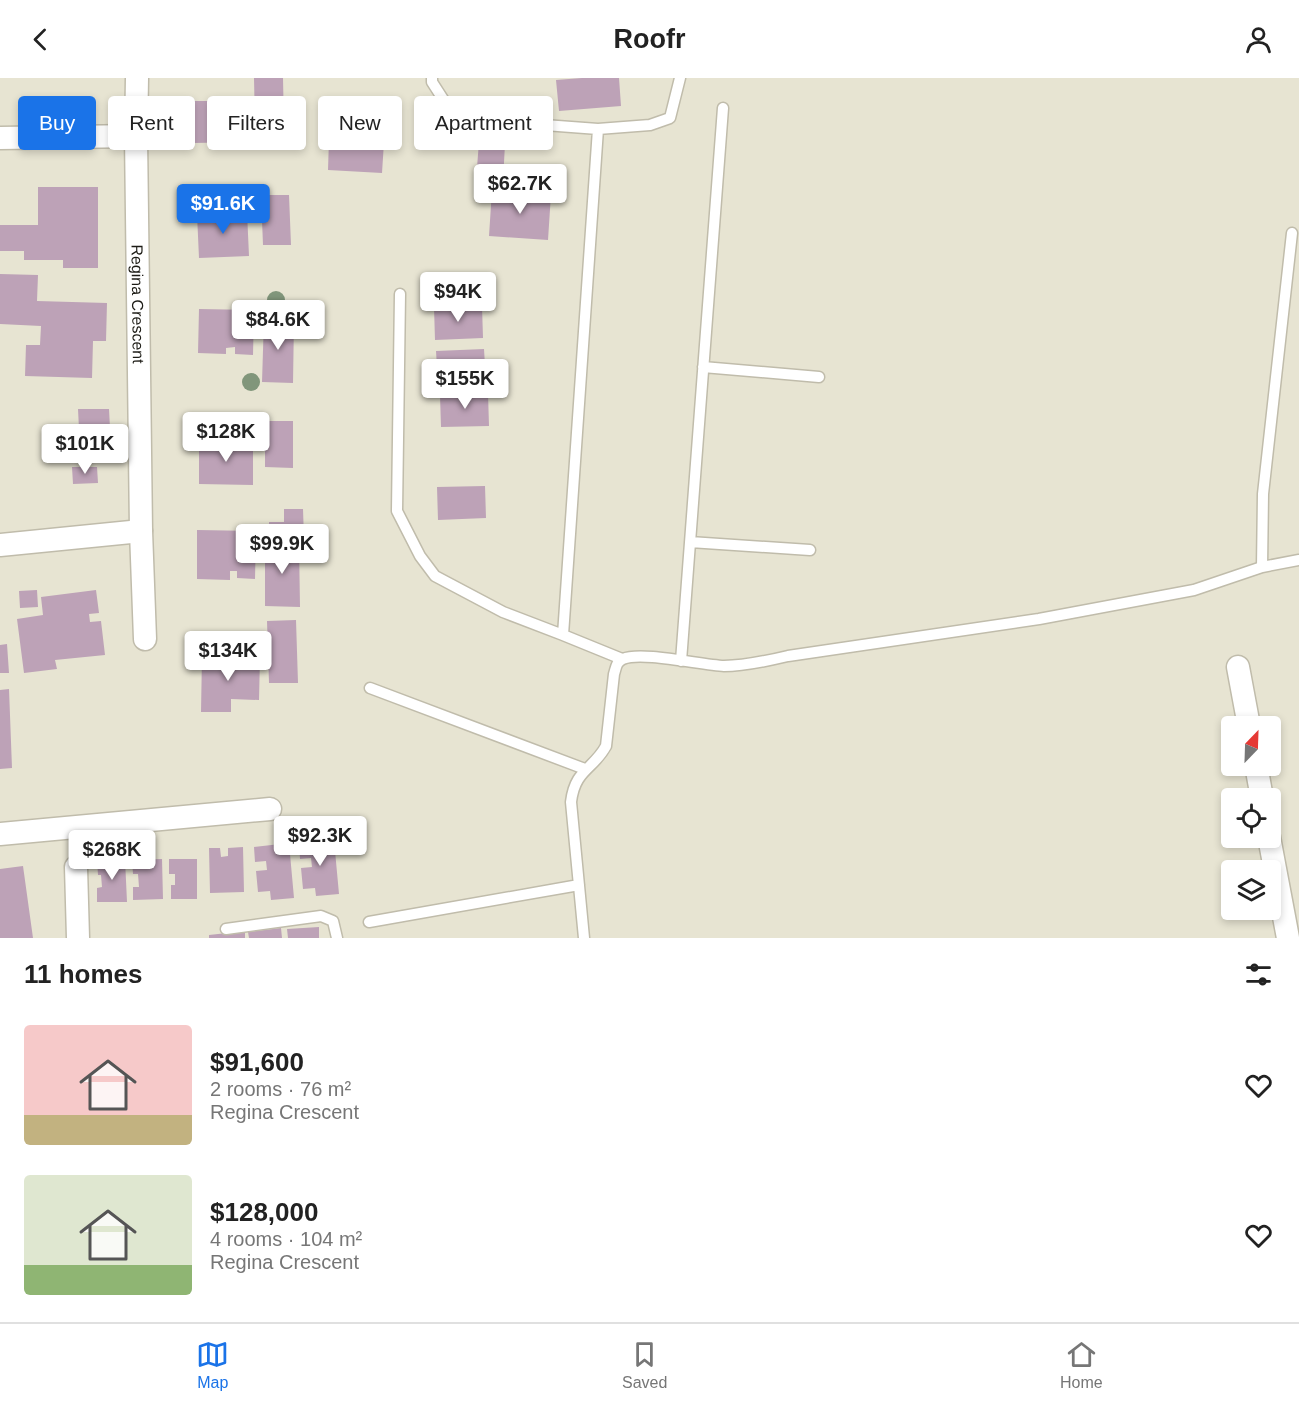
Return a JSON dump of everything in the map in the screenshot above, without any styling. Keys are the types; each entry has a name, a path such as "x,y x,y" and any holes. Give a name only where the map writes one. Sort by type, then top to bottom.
{"street":[{"name":"Regina Crescent","path":"137,96 138,78"},
{"path":"0,138 108,136"},
{"name":"Regina Crescent","path":"136,150 141,531 145,639"},
{"path":"0,545 141,531"},
{"path":"1238,667 1247,716"},
{"path":"0,834 270,809"},
{"path":"1271,848 1288,938"},
{"path":"76,867 78,938"}],"lane":[{"path":"432,78 432,82 450,110 465,119 598,129 650,125 670,118 680,78"},
{"path":"681,661 723,108"},
{"path":"564,635 598,129"},
{"path":"1262,567 1263,494 1292,233"},
{"path":"400,294 397,511 420,556 435,576 503,612 622,659 634,657 725,666 757,663 788,656 1039,619 1194,590 1262,567 1299,560"},
{"path":"704,367 819,377"},
{"path":"690,542 810,550"},
{"path":"584,938 571,802 576,781 606,746 614,674 616,665 622,659"},
{"path":"370,688 585,769"},
{"path":"369,922 579,885"},
{"path":"226,929 321,916 333,921 337,938"}],"building":[{"path":"254,78 283,78 283,96 254,96"},
{"path":"619,78 621,106 559,111 556,80"},
{"path":"195,101 207,101 207,143 195,143"},
{"path":"329,150 383,150 382,173 328,170"},
{"path":"478,150 505,150 503,181 476,180"},
{"path":"38,187 98,187 98,268 63,268 63,260 24,260 24,251 0,251 0,225 38,225"},
{"path":"492,190 551,194 548,240 489,236"},
{"path":"261,195 289,195 291,245 263,245"},
{"path":"247,212 249,256 199,258 197,214 223,213 224,219 229,219 228,213"},
{"path":"0,274 38,275 37,301 107,303 106,341 93,341 92,378 25,376 26,345 40,345 41,326 0,324"},
{"path":"482,306 483,338 435,340 434,307"},
{"path":"199,309 254,310 253,355 235,354 235,347 226,348 226,354 198,353"},
{"path":"264,319 294,320 293,383 262,382"},
{"path":"484,349 486,382 438,383 436,351"},
{"path":"488,393 489,426 441,427 440,395"},
{"path":"78,409 109,409 110,428 79,429"},
{"path":"265,421 293,421 293,468 265,467"},
{"path":"75,431 107,431 108,458 75,458"},
{"path":"199,440 223,440 223,447 231,447 231,440 253,440 253,485 199,484"},
{"path":"72,467 97,467 98,483 73,484"},
{"path":"485,486 486,518 438,520 437,487"},
{"path":"284,509 303,509 304,538 269,538 269,522 284,522"},
{"path":"197,530 256,531 255,579 237,578 237,571 230,571 230,580 197,579"},
{"path":"265,544 299,544 300,607 265,606"},
{"path":"37,590 38,607 20,608 19,591"},
{"path":"96,590 99,613 89,614 90,622 101,621 105,655 55,660 57,669 24,673 17,619 43,615 41,597"},
{"path":"296,620 298,683 269,683 267,621"},
{"path":"7,644 9,673 0,673 0,645"},
{"path":"202,656 229,657 229,665 238,665 238,657 260,657 259,700 231,699 231,712 201,712"},
{"path":"9,689 12,768 0,769 0,690"},
{"path":"334,840 339,894 316,896 315,888 303,889 301,868 312,867 311,858 300,859 299,843"},
{"path":"289,843 294,898 271,900 270,891 258,892 256,871 267,870 266,861 255,862 254,847"},
{"path":"243,847 244,892 210,893 209,848 220,848 221,857 228,856 228,848"},
{"path":"125,859 127,902 97,902 97,888 102,887 97,860"},
{"path":"162,859 163,899 133,900 133,887 139,887 138,874 133,874 132,860"},
{"path":"169,859 197,859 197,899 171,899 171,885 175,885 175,874 169,874"},
{"path":"23,866 33,938 0,938 0,869"},
{"path":"319,927 319,938 288,938 287,929"},
{"path":"281,928 282,938 249,938 248,932"},
{"path":"245,931 245,938 209,938 209,935"}]}
